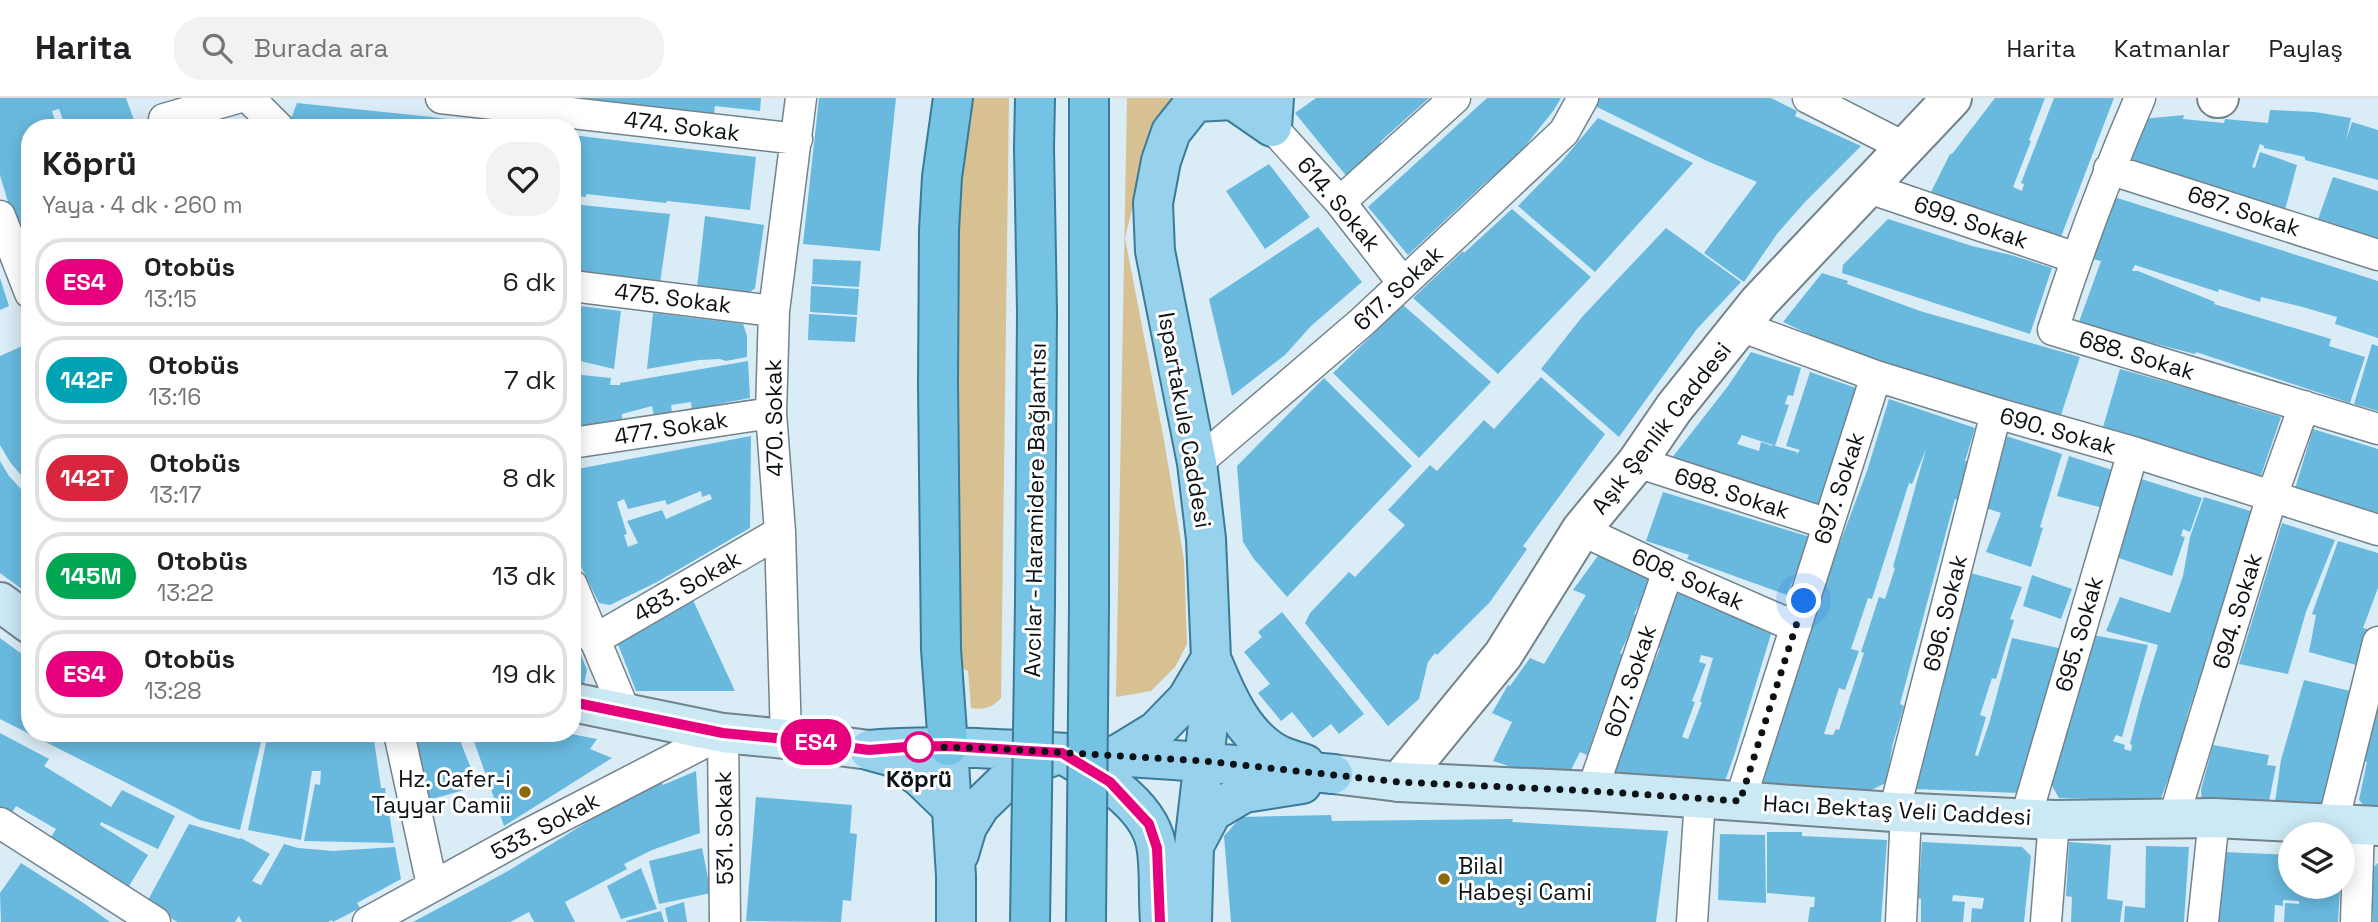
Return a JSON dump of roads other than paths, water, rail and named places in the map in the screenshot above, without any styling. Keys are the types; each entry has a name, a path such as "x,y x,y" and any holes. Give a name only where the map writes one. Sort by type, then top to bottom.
{"highway":[{"path":"948,746 941,649 938,370 941,191 953,98"},
{"name":"Avcılar - Haramidere Bağlantısı","path":"1030,922 1037,311 1035,98"},
{"path":"1086,922 1090,102"}],"main road":[{"path":"1215,100 1273,112"},
{"name":"Ispartakule Caddesi","path":"1192,922 1194,846 1209,716 1211,658 1206,539 1197,463 1155,251 1153,203 1161,161 1171,132 1215,100"},
{"path":"0,602 21,617"},
{"path":"1115,756 1156,731 1187,699 1211,658"},
{"path":"1211,658 1226,695 1249,730 1278,754 1333,774"},
{"path":"581,704 723,733 869,750 893,757 921,778 953,809"},
{"path":"948,746 953,809 956,922"},
{"path":"869,750 948,746 1204,761 1333,774"},
{"path":"956,876 967,827 980,806 1017,770 1062,753"},
{"path":"1062,753 1110,782 1149,824 1157,848 1160,922"},
{"path":"1194,846 1212,812 1244,793 1295,787 1333,774"},
{"name":"Hacı Bektaş Veli Caddesi","path":"1333,774 1399,782 1592,791 1900,812 2040,818 2214,818 2357,825"}],"street":[{"path":"162,115 237,98"},
{"path":"249,98 270,119"},
{"name":"474. Sokak","path":"441,98 797,139"},
{"name":"470. Sokak","path":"786,739 780,532 771,413 774,311 801,98"},
{"path":"1340,202 1455,98"},
{"name":"617. Sokak","path":"1197,463 1316,363 1564,131 1583,98"},
{"path":"1808,98 1904,147"},
{"name":"Aşık Şenlik Caddesi","path":"1399,782 1503,654 1581,530 1637,462 1674,408 1759,302 1952,98"},
{"name":"688. Sokak","path":"2140,98 2109,169 2053,330 2378,429"},
{"name":"614. Sokak","path":"1273,112 1403,283"},
{"name":"687. Sokak","path":"2109,169 2378,254"},
{"name":"699. Sokak","path":"1866,187 2076,258"},
{"path":"0,216 21,270"},
{"name":"475. Sokak","path":"581,287 774,311"},
{"name":"690. Sokak","path":"1740,326 1876,376 2133,452 2378,530"},
{"name":"697. Sokak","path":"1740,801 1876,376"},
{"name":"694. Sokak","path":"2174,817 2272,496 2304,406"},
{"name":"477. Sokak","path":"581,442 771,413"},
{"name":"696. Sokak","path":"1901,922 1900,812 1996,413"},
{"name":"695. Sokak","path":"2046,922 2040,818 2133,452"},
{"name":"698. Sokak","path":"1637,462 1828,524"},
{"name":"608. Sokak","path":"1581,530 1796,627"},
{"name":"483. Sokak","path":"594,640 780,532"},
{"name":"607. Sokak","path":"1592,791 1668,571"},
{"path":"581,608 626,714"},
{"path":"2356,922 2357,825 2378,642"},
{"name":"533. Sokak","path":"368,922 432,885 723,733"},
{"name":"531. Sokak","path":"723,733 725,922"},
{"path":"401,742 432,885"},
{"path":"1692,922 1700,798"},
{"path":"2203,922 2214,818"},
{"path":"0,823 155,922"}],"place":[{"name":"Köprü","path":"919,747"},
{"name":"Hz. Cafer-i Tayyar Camii","path":"525,792"},
{"name":"Bilal Habeşi Cami","path":"1444,879"}]}
